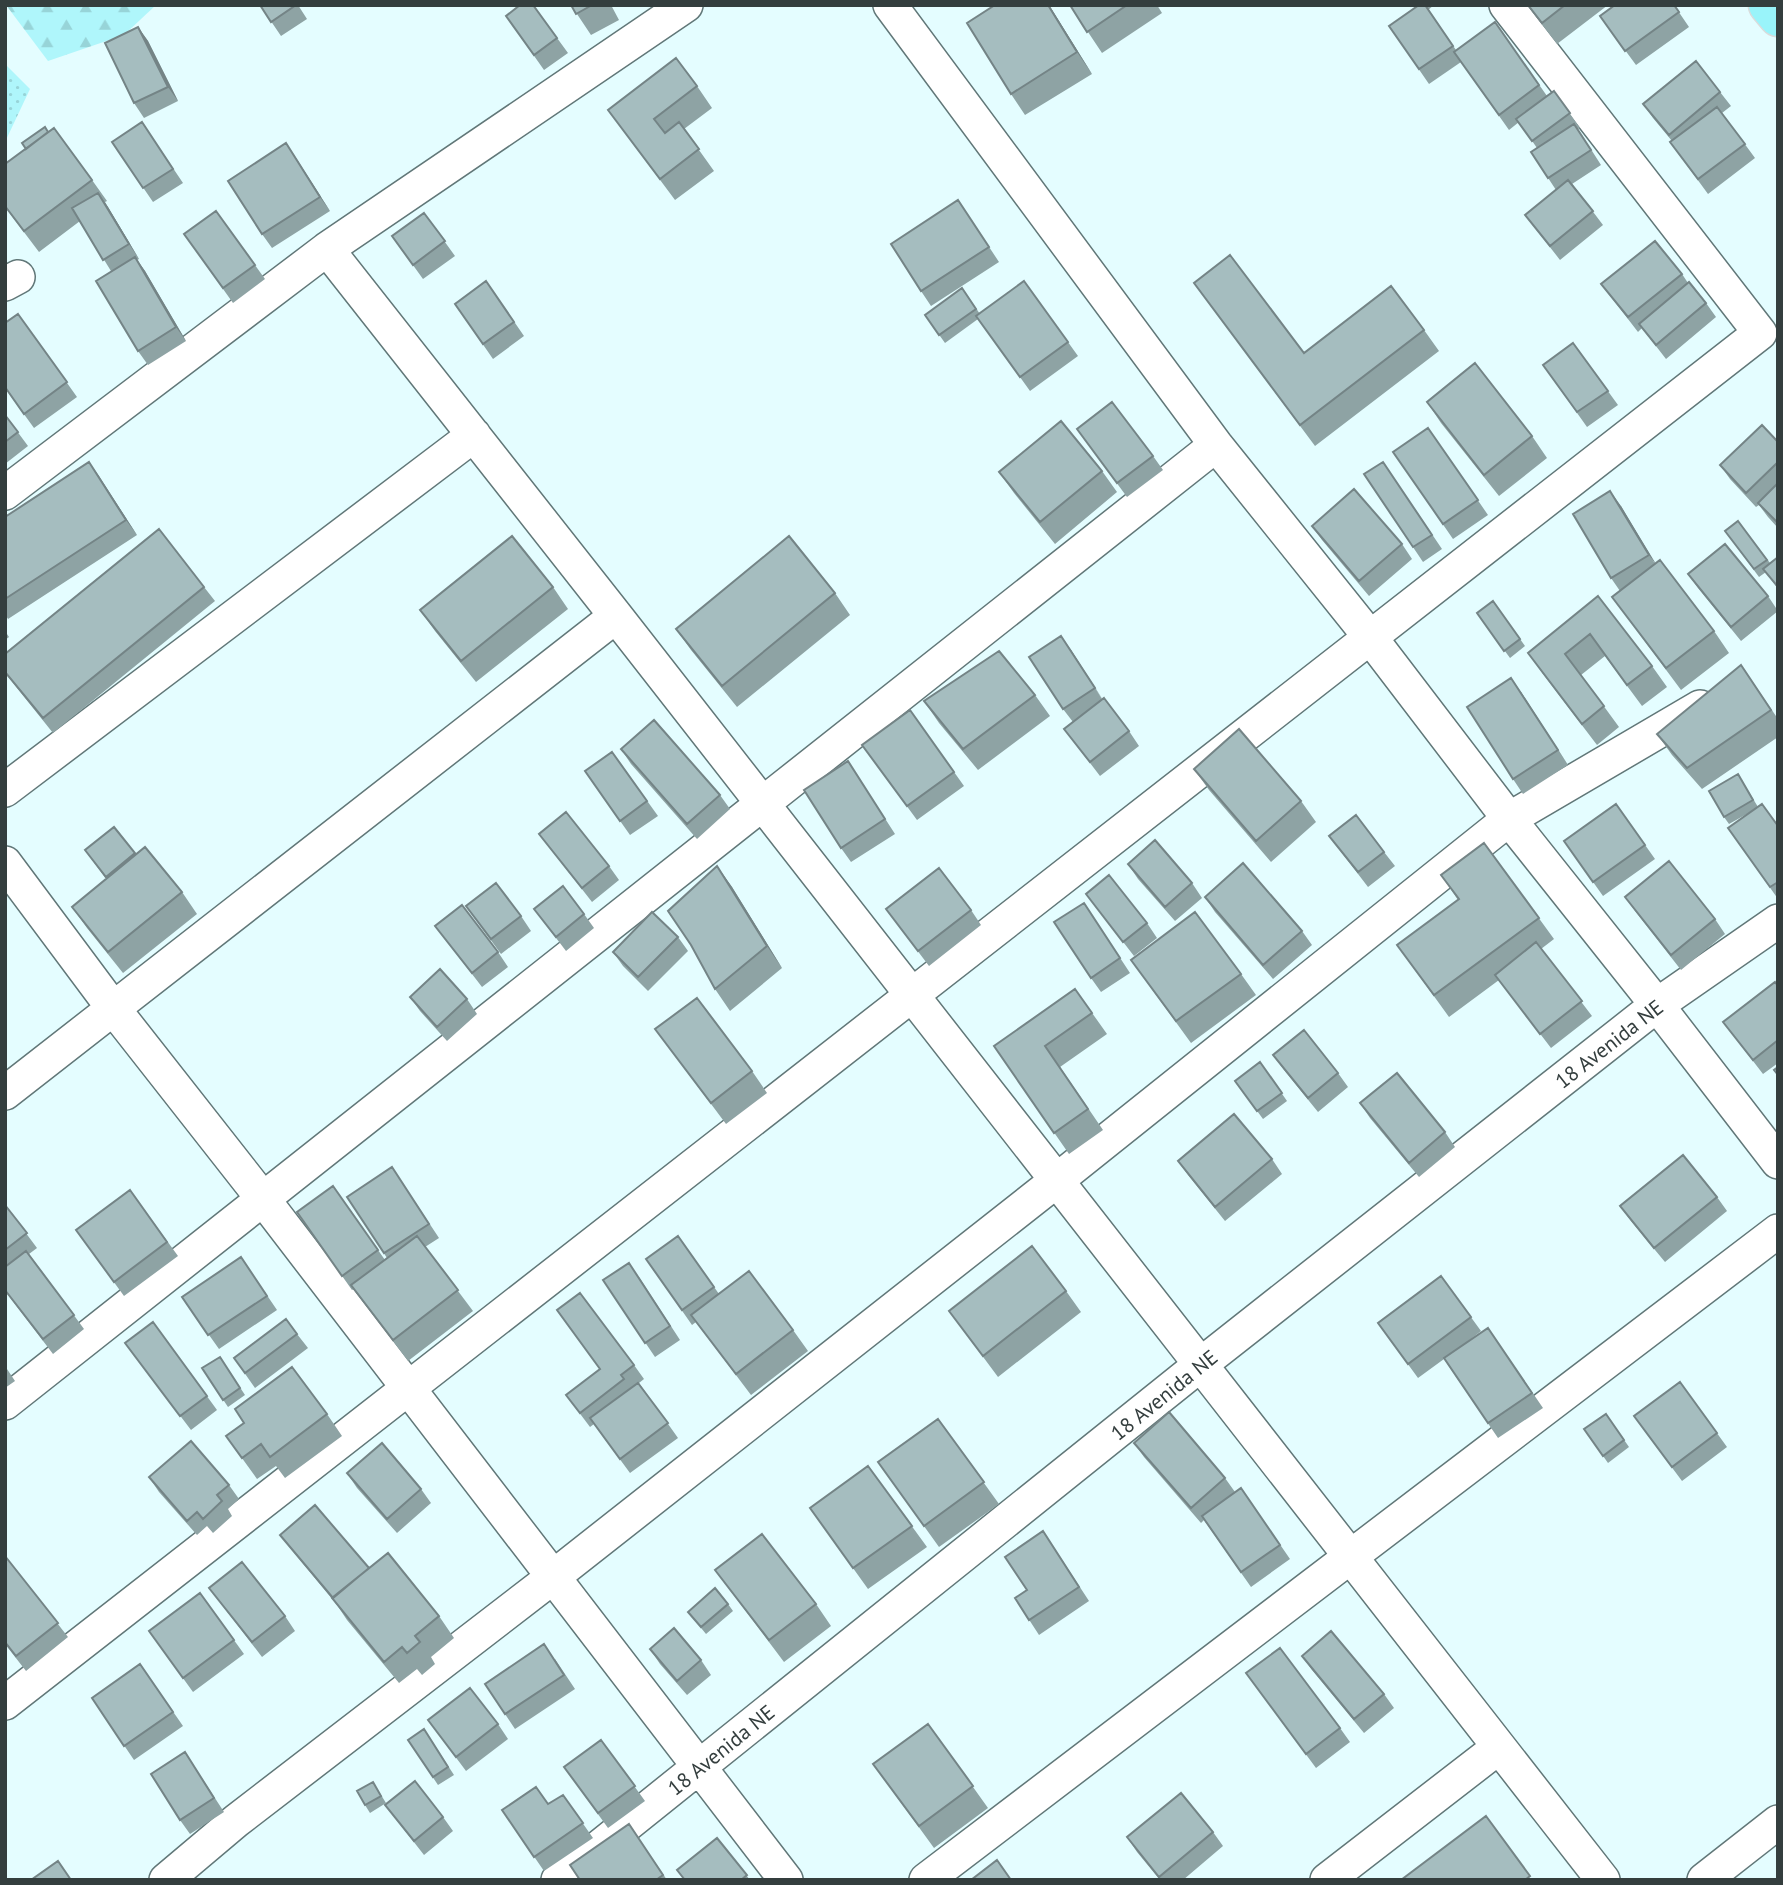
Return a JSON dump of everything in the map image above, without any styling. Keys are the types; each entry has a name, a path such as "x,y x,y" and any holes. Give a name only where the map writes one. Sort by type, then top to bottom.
{"main road":[{"path":"1768,5 1778,17"}],"street":[{"path":"5,493 327,249 687,5"},
{"path":"890,5 1216,445 1370,637 1778,1162"},
{"path":"5,1703 1760,333 1506,5"},
{"path":"327,249 1603,1880"},
{"path":"5,790 474,435"},
{"path":"5,1403 1216,445"},
{"path":"5,1093 616,616"},
{"path":"166,1880 236,1821 553,1577 1056,1181 1509,819 1730,690"},
{"path":"5,863 113,1008 786,1880"},
{"name":"18 Avenida NE","path":"558,1880 1200,1365 1657,1005 1778,921"},
{"path":"926,1880 1778,1231"},
{"path":"1327,1880 1499,1747"},
{"path":"1704,1880 1778,1822"}],"green space":[{"path":"6,5 156,5 124,35 48,61"},
{"path":"5,64 30,89 5,142"}],"building":[{"path":"260,5 296,5 271,22"},
{"path":"520,5 533,5 557,38 534,55 506,16"},
{"path":"571,5 592,5 576,14"},
{"path":"995,5 1048,5 1077,52 1011,94 967,23"},
{"path":"1070,5 1127,5 1087,32"},
{"path":"1419,5 1425,5 1453,46 1419,69 1389,26"},
{"path":"1528,5 1565,5 1542,23"},
{"path":"1615,5 1674,5 1679,12 1625,51 1600,16"},
{"path":"1495,22 1539,85 1499,115 1454,52"},
{"path":"138,27 168,87 134,103 105,43"},
{"path":"676,58 697,86 654,119 665,133 679,122 699,149 660,179 608,110"},
{"path":"1696,61 1720,92 1669,135 1643,104"},
{"path":"1554,91 1570,113 1532,141 1516,119"},
{"path":"1717,107 1745,144 1698,179 1670,142"},
{"path":"142,122 173,169 143,188 112,142"},
{"path":"1574,124 1591,150 1548,178 1531,152"},
{"path":"45,127 48,132 26,149 22,143"},
{"path":"54,128 92,180 24,231 5,206 5,164"},
{"path":"286,143 320,197 262,234 228,181"},
{"path":"1568,180 1593,211 1550,246 1525,215"},
{"path":"98,193 129,244 103,260 72,208"},
{"path":"958,200 989,247 921,291 891,244"},
{"path":"216,211 255,265 223,288 184,234"},
{"path":"424,213 445,241 413,265 392,236"},
{"path":"1655,241 1682,274 1628,317 1601,284"},
{"path":"1230,255 1304,353 1391,286 1424,330 1300,425 1194,283"},
{"path":"135,257 176,327 138,351 96,281"},
{"path":"486,281 514,322 483,344 455,304"},
{"path":"1024,281 1068,342 1020,377 976,316"},
{"path":"1689,282 1706,303 1656,345 1639,324"},
{"path":"962,288 976,309 939,335 925,315"},
{"path":"18,314 67,382 24,414 5,387 5,323"},
{"path":"1573,343 1608,391 1577,412 1543,365"},
{"path":"1475,363 1532,436 1484,475 1427,402"},
{"path":"1112,402 1153,456 1117,483 1077,429"},
{"path":"5,415 18,432 5,442"},
{"path":"1061,421 1102,471 1040,522 999,472"},
{"path":"1762,425 1778,442 1778,462 1746,493 1720,465"},
{"path":"1428,428 1478,500 1443,524 1393,452"},
{"path":"89,462 126,520 5,599 5,517"},
{"path":"1383,462 1432,535 1413,547 1364,474"},
{"path":"1778,483 1778,523 1758,503"},
{"path":"1354,489 1402,544 1359,581 1312,526"},
{"path":"1610,491 1649,555 1611,578 1573,514"},
{"path":"1738,521 1767,560 1754,569 1725,531"},
{"path":"159,529 204,587 43,718 5,672 5,654"},
{"path":"512,536 553,587 461,661 420,610"},
{"path":"789,536 835,593 722,686 676,629"},
{"path":"1725,544 1768,596 1731,627 1688,574"},
{"path":"1778,557 1778,587 1763,569"},
{"path":"1660,560 1714,631 1666,668 1612,597"},
{"path":"1598,596 1652,666 1627,685 1590,634 1565,654 1604,706 1582,724 1528,653"},
{"path":"1493,601 1520,639 1504,651 1477,613"},
{"path":"1061,636 1095,688 1063,709 1029,657"},
{"path":"999,651 1035,695 963,749 924,701"},
{"path":"1741,665 1771,710 1687,768 1657,734"},
{"path":"1511,678 1558,750 1513,779 1467,707"},
{"path":"1104,698 1129,731 1090,762 1064,729"},
{"path":"910,710 954,772 907,806 862,745"},
{"path":"654,720 720,795 687,824 621,749"},
{"path":"1239,729 1301,801 1256,841 1194,769"},
{"path":"612,752 647,801 620,821 585,771"},
{"path":"848,761 885,819 841,848 804,790"},
{"path":"1738,774 1753,800 1724,817 1709,791"},
{"path":"1616,804 1645,845 1593,882 1564,841"},
{"path":"1762,804 1778,826 1778,882 1770,887 1728,828"},
{"path":"566,812 609,866 582,888 539,834"},
{"path":"1356,815 1384,852 1358,872 1329,836"},
{"path":"114,827 135,853 106,877 85,850"},
{"path":"1155,840 1192,883 1165,907 1128,864"},
{"path":"1484,843 1539,918 1434,995 1397,945 1459,899 1441,875"},
{"path":"145,847 182,892 108,952 72,907"},
{"path":"1669,861 1715,919 1671,955 1625,897"},
{"path":"1243,863 1302,931 1263,965 1205,897"},
{"path":"717,866 767,946 715,989 691,945 668,911"},
{"path":"939,868 971,910 918,951 886,909"},
{"path":"1109,875 1147,923 1123,942 1086,894"},
{"path":"496,883 521,916 491,939 466,906"},
{"path":"563,886 584,914 556,937 534,909"},
{"path":"1084,903 1120,958 1091,978 1054,922"},
{"path":"462,905 498,952 472,973 435,926"},
{"path":"652,912 678,937 638,977 613,952"},
{"path":"1195,912 1241,974 1176,1021 1131,960"},
{"path":"1536,942 1582,1001 1540,1034 1495,975"},
{"path":"440,969 467,999 437,1027 410,997"},
{"path":"1775,982 1778,986 1778,1040 1753,1060 1723,1022"},
{"path":"1075,989 1092,1013 1045,1046 1088,1109 1054,1133 994,1046"},
{"path":"697,998 752,1071 711,1103 655,1029"},
{"path":"1304,1030 1338,1073 1308,1098 1273,1055"},
{"path":"1260,1062 1282,1093 1257,1111 1235,1081"},
{"path":"1397,1073 1445,1132 1409,1163 1360,1103"},
{"path":"1234,1114 1272,1159 1215,1207 1178,1161"},
{"path":"1683,1155 1717,1197 1654,1248 1620,1206"},
{"path":"392,1167 429,1224 384,1253 347,1197"},
{"path":"333,1186 378,1250 342,1276 297,1212"},
{"path":"130,1190 167,1242 114,1282 76,1230"},
{"path":"5,1205 27,1233 5,1250"},
{"path":"417,1236 458,1290 393,1340 351,1285"},
{"path":"678,1236 714,1287 682,1310 646,1259"},
{"path":"1032,1246 1066,1291 983,1356 949,1311"},
{"path":"26,1251 74,1315 43,1339 5,1290 5,1267"},
{"path":"241,1257 267,1296 208,1335 182,1297"},
{"path":"629,1263 670,1326 645,1343 603,1280"},
{"path":"749,1271 793,1330 736,1374 691,1315"},
{"path":"1441,1276 1471,1317 1408,1364 1378,1323"},
{"path":"580,1293 634,1365 621,1375 624,1379 580,1413 566,1395 600,1369 557,1310"},
{"path":"286,1319 297,1334 245,1373 234,1358"},
{"path":"153,1322 207,1396 180,1416 125,1343"},
{"path":"1488,1328 1532,1393 1488,1423 1444,1358"},
{"path":"220,1357 240,1388 223,1400 202,1368"},
{"path":"292,1367 327,1414 270,1457 261,1444 242,1458 226,1436 244,1423 235,1409"},
{"path":"1680,1382 1717,1433 1672,1467 1634,1416"},
{"path":"638,1383 668,1423 620,1459 590,1418"},
{"path":"1169,1412 1225,1478 1191,1508 1134,1443"},
{"path":"1606,1414 1624,1440 1603,1456 1584,1429"},
{"path":"938,1419 984,1482 924,1526 878,1462"},
{"path":"191,1441 229,1485 217,1495 222,1501 203,1519 197,1512 187,1521 149,1477"},
{"path":"382,1443 421,1489 387,1519 347,1473"},
{"path":"868,1466 912,1526 853,1568 810,1508"},
{"path":"1241,1488 1280,1545 1241,1572 1202,1516"},
{"path":"315,1505 369,1568 333,1598 280,1535"},
{"path":"1043,1531 1079,1587 1029,1620 1015,1598 1027,1590 1005,1557"},
{"path":"762,1534 816,1604 769,1640 715,1570"},
{"path":"388,1553 439,1616 415,1636 420,1642 407,1653 402,1647 384,1662 332,1598"},
{"path":"5,1556 58,1623 16,1656 5,1642"},
{"path":"242,1562 285,1616 252,1642 209,1588"},
{"path":"715,1588 728,1604 701,1627 688,1612"},
{"path":"200,1593 234,1640 183,1678 149,1631"},
{"path":"674,1628 701,1660 677,1681 650,1649"},
{"path":"1331,1631 1384,1694 1354,1719 1302,1656"},
{"path":"544,1644 564,1675 505,1714 485,1684"},
{"path":"1280,1648 1340,1728 1306,1754 1246,1673"},
{"path":"140,1664 173,1712 124,1746 92,1698"},
{"path":"470,1688 498,1724 456,1757 428,1720"},
{"path":"928,1724 973,1786 919,1826 873,1764"},
{"path":"424,1729 448,1767 433,1777 408,1740"},
{"path":"601,1740 635,1786 598,1813 564,1767"},
{"path":"185,1752 214,1798 180,1820 151,1774"},
{"path":"415,1781 443,1817 414,1841 385,1805"},
{"path":"373,1782 381,1796 365,1805 357,1791"},
{"path":"536,1787 548,1804 563,1795 583,1823 534,1857 502,1810"},
{"path":"1181,1793 1213,1832 1159,1877 1127,1837"},
{"path":"1486,1816 1530,1876 1525,1880 1401,1880"},
{"path":"629,1824 663,1875 656,1880 580,1880 570,1865"},
{"path":"717,1838 747,1875 741,1880 685,1880 677,1870"},
{"path":"997,1860 1011,1880 971,1880"},
{"path":"58,1861 71,1880 31,1880"}]}
